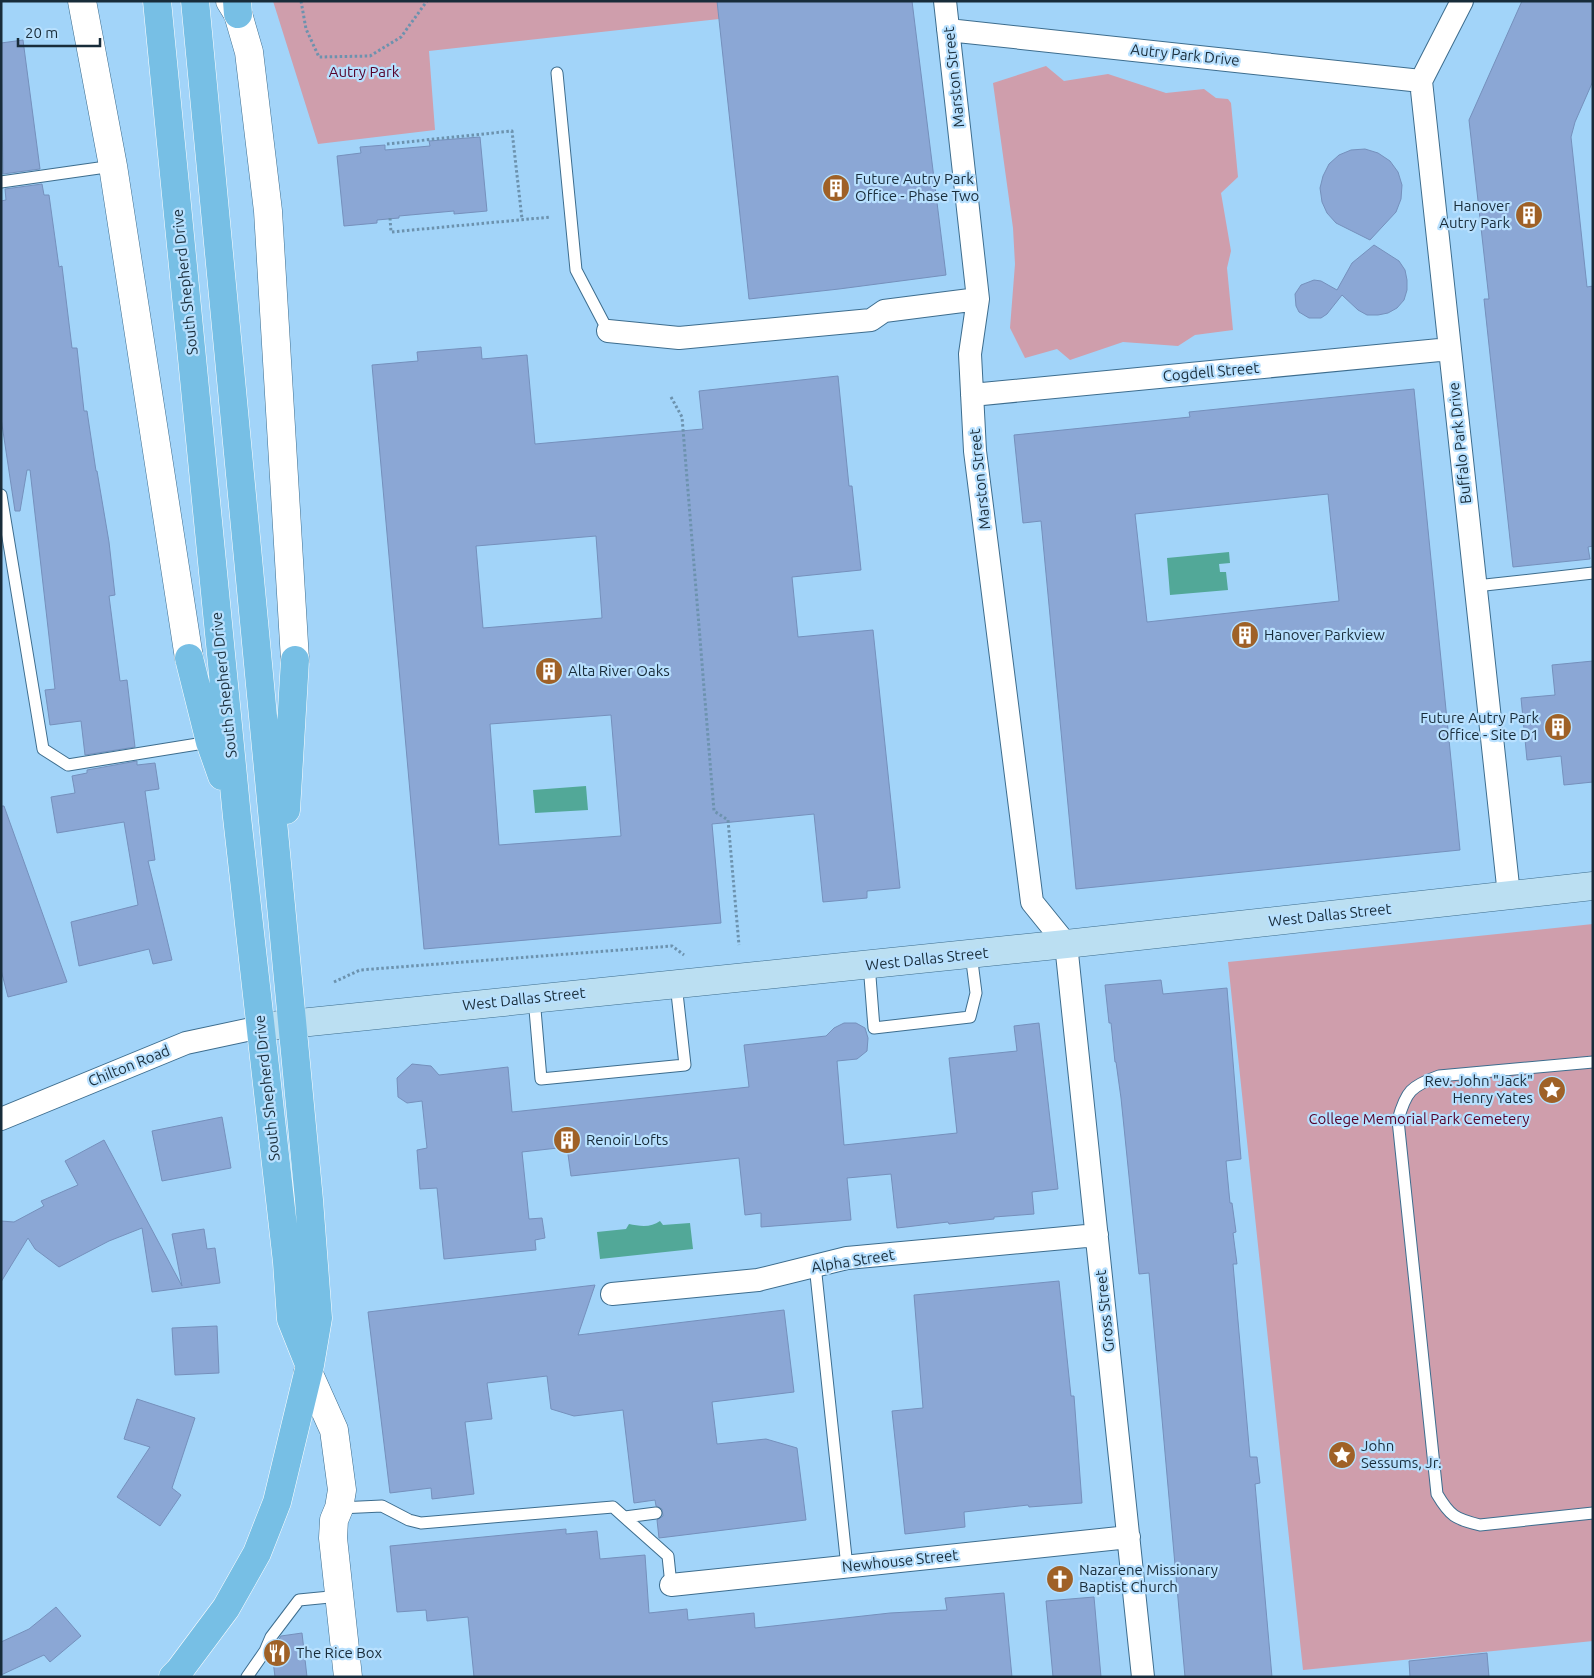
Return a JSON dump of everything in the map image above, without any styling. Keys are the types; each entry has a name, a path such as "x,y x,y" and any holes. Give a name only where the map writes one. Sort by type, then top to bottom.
{"main road":[{"name":"South Shepherd Drive","path":"173,1677 226,1608 257,1553 277,1502 309,1369 318,1318 281,896 196,3"},
{"name":"South Shepherd Drive","path":"158,12 237,817 287,1262 291,1319 309,1369"},
{"path":"188,658 210,742 237,817"},
{"path":"281,896 295,660"},
{"name":"West Dallas Street","path":"261,1027 1066,944 1593,886"}],"street":[{"path":"82,1 113,166 188,658"},
{"name":"Marston Street","path":"946,1 978,299 970,354 975,450 1032,902 1066,944"},
{"path":"1421,81 1462,1"},
{"path":"235,5 249,52 268,211 295,660"},
{"name":"Autry Park Drive","path":"948,30 1421,81"},
{"name":"Buffalo Park Drive","path":"1421,81 1509,895"},
{"path":"608,332 679,338 871,320 884,311 978,299"},
{"name":"Cogdell Street","path":"972,395 1450,349"},
{"name":"Gross Street","path":"1066,944 1143,1677"},
{"name":"Chilton Road","path":"1,1119 186,1043 261,1027"},
{"name":"Alpha Street","path":"612,1294 758,1280 847,1258 1097,1235"},
{"path":"309,1369 334,1430 342,1490 339,1508 334,1520 333,1538 348,1677"},
{"name":"Newhouse Street","path":"671,1585 1129,1537"}],"lane":[{"path":"557,72 576,270 608,332"},
{"path":"1,182 113,166"},
{"path":"1,495 43,749 68,765 210,742"},
{"path":"1476,586 1593,573"},
{"path":"869,964 874,1028 970,1017 976,993 971,954"},
{"path":"534,998 542,1079 685,1065 676,984"},
{"path":"1593,1062 1439,1076 1418,1084 1403,1101 1398,1120 1437,1494 1448,1511 1463,1521 1480,1525 1593,1512"},
{"path":"815,1265 847,1567"},
{"path":"339,1508 382,1506 409,1520 422,1524 613,1507 668,1556 671,1585"},
{"path":"625,1517 656,1513"},
{"path":"247,1677 265,1651 270,1637 299,1600 340,1596"}],"path":[{"path":"301,1 306,29 319,57 370,56 401,37 427,1"},
{"path":"387,144 512,132 522,219"},
{"path":"390,218 391,232 571,215"},
{"path":"671,397 682,416 714,811 728,820 739,945"},
{"path":"334,982 360,970 672,946"}],"green space":[{"name":"Autry Park","path":"273,1 717,1 719,19 429,51 435,130 318,144"},
{"path":"1046,66 1064,81 1108,74 1166,93 1204,89 1216,98 1228,99 1231,103 1238,177 1221,193 1231,251 1227,268 1233,330 1195,335 1178,346 1123,342 1070,360 1057,349 1025,358 1010,328 1015,264 1013,228 993,83"},
{"name":"College Memorial Park Cemetery","path":"1593,924 1593,1641 1303,1670 1228,962"}],"shaded area":[{"path":"1229,552 1230,563 1219,564 1220,572 1226,572 1228,590 1170,595 1167,558"},
{"path":"586,786 588,810 535,813 533,790"},
{"path":"660,1221 663,1225 690,1223 693,1249 600,1259 597,1232 626,1229 629,1224 649,1226"}],"building":[{"name":"Future Autry Park Office - Phase Two","path":"717,1 912,1 946,275 749,299"},
{"path":"1522,1 1593,1 1593,81 1575,122 1571,137 1587,287 1593,286 1593,546 1588,547 1590,559 1513,567 1484,299 1489,299 1469,120"},
{"path":"23,40 40,169 3,174 1,43"},
{"path":"480,137 487,211 454,214 454,211 399,216 399,218 377,220 377,223 344,226 337,156 361,153 360,147 385,145 385,150 430,146 429,141"},
{"path":"1365,149 1378,153 1390,161 1398,172 1402,185 1401,199 1396,212 1370,240 1336,223 1327,213 1322,202 1320,188 1329,164 1339,155 1351,150"},
{"path":"42,184 44,195 49,195 59,267 62,266 72,348 77,348 84,411 87,411 109,542 115,595 109,596 120,681 127,680 135,747 85,755 81,721 50,725 45,690 55,689 30,470 27,470 20,511 15,511 1,418 1,201 6,200 5,189"},
{"path":"1374,245 1399,261 1405,270 1407,290 1404,300 1397,308 1388,313 1367,315 1358,310 1342,295 1327,314 1321,318 1309,318 1299,312 1296,306 1295,294 1301,285 1314,280 1321,281 1337,290 1352,263"},
{"name":"Alta River Oaks","path":"481,347 482,359 527,355 535,444 703,429 699,391 838,376 849,486 852,486 861,570 792,577 798,637 873,630 900,888 867,891 867,898 823,902 814,814 712,824 721,923 424,949 372,365 418,361 417,352","holes":["596,536 602,618 483,628 476,546","611,715 621,836 499,845 490,724"]},
{"name":"Hanover Parkview","path":"1414,389 1460,850 1076,889 1041,521 1023,523 1014,435 1190,417 1189,412","holes":["1328,494 1339,601 1147,622 1135,514"]},
{"name":"Future Autry Park Office - Site D1","path":"1593,661 1593,782 1564,785 1561,756 1527,760 1521,698 1555,695 1552,665"},
{"path":"137,761 137,765 155,763 159,789 145,791 155,860 148,861 172,960 153,964 149,949 79,966 71,922 138,905 124,822 57,833 51,797 75,793 72,776 87,773 87,770"},
{"path":"1,806 4,806 67,982 8,997 1,970"},
{"path":"1161,980 1163,994 1227,988 1241,1159 1226,1161 1230,1203 1232,1203 1236,1232 1233,1233 1237,1264 1233,1264 1250,1457 1257,1457 1260,1483 1255,1484 1272,1677 1185,1677 1149,1273 1139,1274 1121,1098 1105,985"},
{"name":"Renoir Lofts","path":"844,1023 856,1023 865,1028 868,1038 867,1051 857,1059 837,1061 844,1145 957,1133 949,1058 1017,1051 1014,1026 1039,1023 1058,1189 1032,1192 1034,1214 897,1228 891,1174 847,1178 851,1220 761,1227 761,1213 745,1215 739,1158 571,1176 567,1147 522,1152 529,1219 542,1218 545,1238 535,1240 536,1250 444,1259 437,1188 420,1189 417,1150 427,1148 422,1101 407,1103 398,1097 397,1078 412,1064 431,1066 439,1075 508,1067 512,1112 749,1087 744,1045 826,1036 834,1028"},
{"path":"222,1117 231,1168 162,1181 152,1131"},
{"path":"104,1140 182,1286 172,1234 204,1229 207,1249 215,1248 220,1283 152,1292 142,1228 109,1241 59,1267 35,1249 28,1238 1,1282 1,1221 14,1222 44,1206 41,1201 78,1185 65,1161"},
{"path":"1059,1281 1071,1396 1074,1396 1082,1503 1029,1507 1028,1505 964,1512 965,1527 905,1534 892,1411 923,1408 914,1295"},
{"path":"595,1285 578,1335 784,1310 794,1392 712,1402 717,1444 766,1439 797,1448 806,1520 659,1538 657,1520 663,1516 662,1509 656,1506 655,1500 634,1503 623,1410 574,1416 551,1409 547,1376 487,1383 492,1419 465,1422 474,1494 432,1499 431,1488 390,1493 368,1312"},
{"path":"217,1326 219,1373 175,1375 172,1328"},
{"path":"137,1399 195,1418 172,1488 181,1495 160,1526 117,1497 150,1447 124,1439"},
{"path":"566,1529 566,1534 597,1531 600,1559 645,1555 649,1613 687,1609 688,1620 754,1613 755,1628 890,1613 947,1610 945,1598 1004,1593 1012,1677 474,1677 468,1617 427,1621 426,1610 397,1612 390,1546"},
{"path":"1094,1597 1101,1677 1053,1677 1046,1601"},
{"path":"56,1607 81,1636 50,1662 44,1655 1,1675 1,1642 29,1629"},
{"path":"302,1633 307,1677 275,1677 272,1653 281,1636"},
{"path":"1487,1653 1489,1677 1410,1677 1409,1661"}],"place":[{"name":"Future Autry Park Office - Phase Two","path":"836,188"},
{"name":"Hanover Autry Park","path":"1529,215"},
{"name":"Hanover Parkview","path":"1245,635"},
{"name":"Alta River Oaks","path":"549,671"},
{"name":"Future Autry Park Office - Site D1","path":"1558,727"},
{"name":"Rev. John \"Jack\" Henry Yates","path":"1552,1090"},
{"name":"Renoir Lofts","path":"567,1140"},
{"name":"John Sessums, Jr.","path":"1342,1455"},
{"name":"Nazarene Missionary Baptist Church","path":"1060,1579"},
{"name":"The Rice Box","path":"277,1653"}]}
